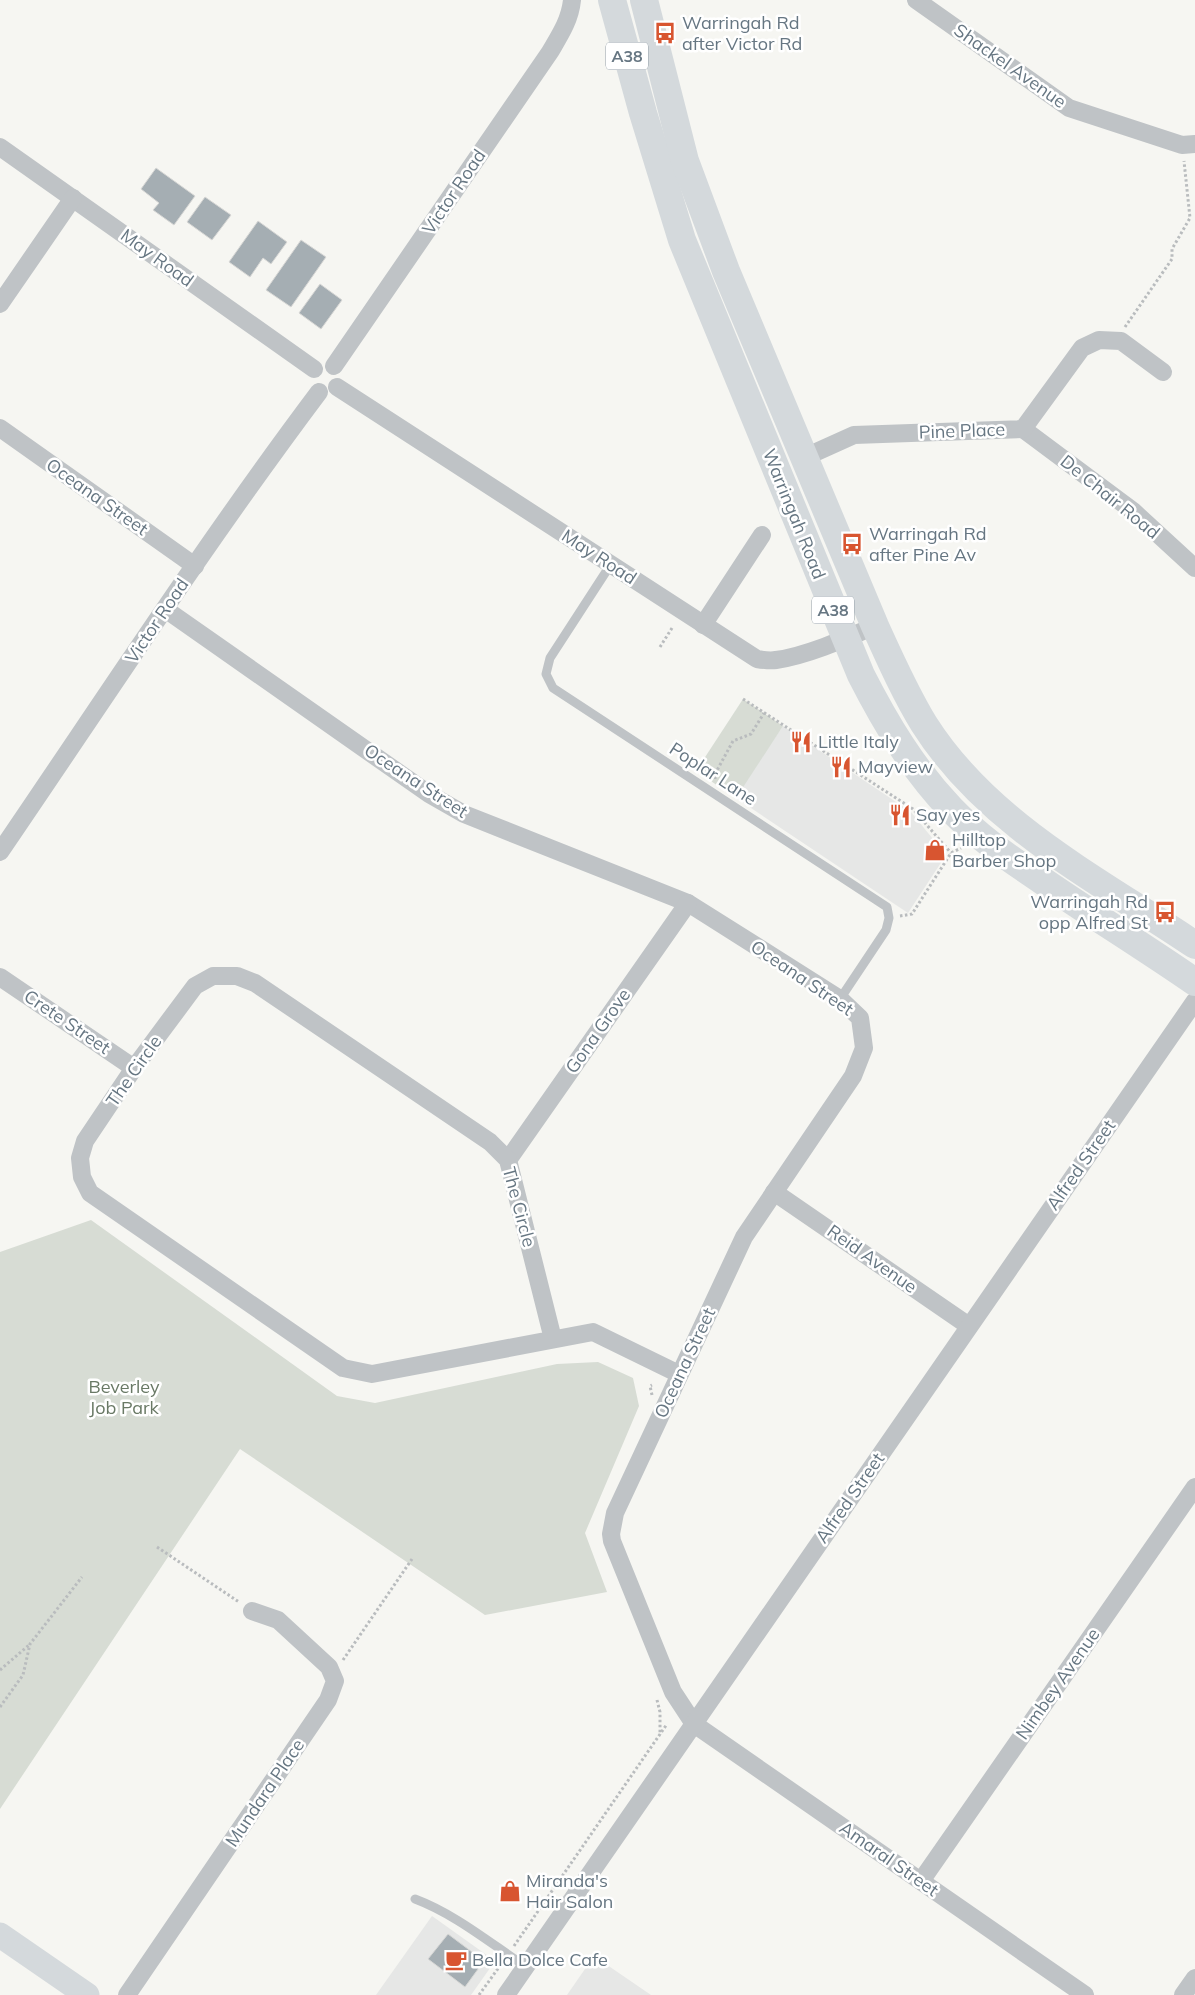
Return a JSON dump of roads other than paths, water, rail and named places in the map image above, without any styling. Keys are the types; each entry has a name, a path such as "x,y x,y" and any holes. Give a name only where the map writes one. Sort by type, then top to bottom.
{"highway":[{"name":"Warringah Road","path":"612,0 643,112 682,240 845,638 861,675 895,738 914,765 952,809 988,842 1195,982"},
{"name":"Warringah Road","path":"644,0 685,161 726,271 875,626 898,676 925,724 950,758 978,790 1034,838 1195,945"},
{"path":"776,470 803,458"}],"street":[{"name":"Shackel Avenue","path":"916,0 1069,108 1188,145"},
{"name":"Victor Road","path":"334,366 550,52 563,31 570,8"},
{"name":"May Road","path":"0,147 314,369"},
{"path":"0,304 73,198"},
{"name":"Pine Place","path":"803,458 854,435 1023,429 1082,348 1099,340 1121,341 1163,372"},
{"path":"322,364 334,366 340,376 337,387 327,394 319,392 311,384 310,376 314,369 322,364"},
{"name":"May Road","path":"337,387 757,659 774,661 845,638 875,626"},
{"name":"Victor Road","path":"0,852 195,566 288,432 319,392"},
{"name":"Oceana Street","path":"0,428 195,566"},
{"name":"De Chair Road","path":"1023,429 1133,510 1195,568"},
{"path":"703,625 762,535"},
{"name":"Oceana Street","path":"165,610 429,794 464,814 688,903 840,999 860,1018 864,1048 854,1076 744,1237 615,1513 611,1534 612,1542 673,1692 694,1724"},
{"name":"Gona Grove","path":"508,1160 688,903"},
{"name":"Crete Street","path":"0,976 134,1068"},
{"name":"The Circle","path":"554,1339 508,1160 490,1142 255,983 237,976 213,976 195,986 134,1068 85,1141 80,1158 82,1178 90,1193 343,1368 372,1374 593,1332 679,1374"},
{"name":"Alfred Street","path":"506,1995 1195,1001"},
{"name":"Reid Avenue","path":"774,1192 969,1326"},
{"name":"Nimbey Avenue","path":"920,1881 1195,1487"},
{"name":"Mundara Place","path":"127,1995 328,1700 335,1681 330,1667 278,1620 252,1611"},
{"name":"Amaral Street","path":"694,1724 1085,1995"},
{"path":"0,1935 87,1995"},
{"path":"1183,1995 1195,1978"}],"lane":[{"name":"Poplar Lane","path":"611,564 550,658 546,674 554,688 886,908 889,918 886,930 840,999"},
{"path":"415,1899 430,1904 457,1920 526,1966"}],"place":[{"name":"Warringah Rd after Victor Rd","path":"665,33"},
{"name":"Warringah Rd after Pine Av","path":"852,544"},
{"name":"Little Italy","path":"801,742"},
{"name":"Mayview","path":"841,767"},
{"name":"Say yes","path":"900,815"},
{"name":"Hilltop Barber Shop","path":"935,850"},
{"name":"Warringah Rd opp Alfred St","path":"1165,912"},
{"name":"Miranda's Hair Salon","path":"510,1891"},
{"name":"Bella Dolce Cafe","path":"456,1960"}],"park label":[{"name":"Beverley Job Park","path":"124,1397"}]}
